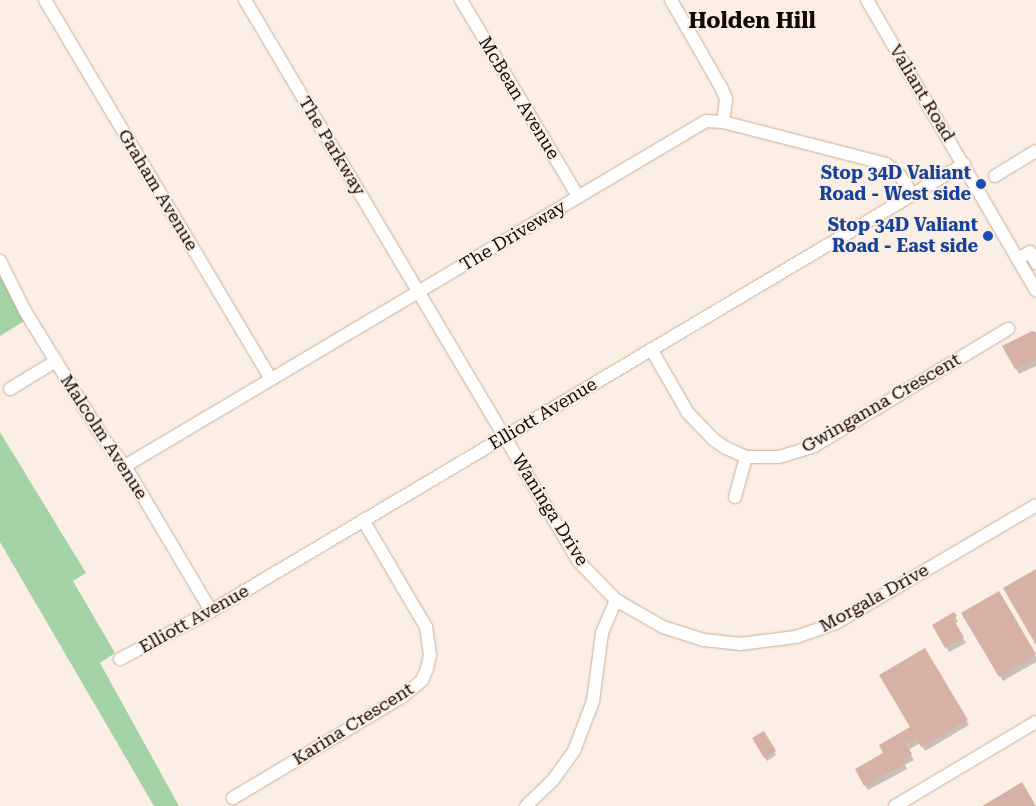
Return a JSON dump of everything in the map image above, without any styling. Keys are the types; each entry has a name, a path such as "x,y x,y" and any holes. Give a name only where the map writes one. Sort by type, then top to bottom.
{"street":[{"name":"Graham Avenue","path":"45,0 271,379"},
{"name":"The Parkway","path":"245,0 419,293"},
{"name":"McBean Avenue","path":"460,0 578,196"},
{"path":"671,0 722,89 726,99 723,122"},
{"name":"Valiant Road","path":"867,0 1036,290"},
{"name":"The Driveway","path":"125,466 706,121 723,122 886,164 900,174 912,194"},
{"path":"995,176 1036,151"},
{"name":"Elliott Avenue","path":"120,659 211,611 964,164"},
{"path":"1018,259 1030,252 1036,262"},
{"name":"Malcolm Avenue","path":"0,262 25,311 103,438 125,466 211,611"},
{"name":"Waninga Drive","path":"419,293 580,562 616,600"},
{"name":"Gwinganna Crescent","path":"651,349 676,394 700,427 726,448 746,457 779,457 814,446 1008,329"},
{"path":"10,389 56,361"},
{"path":"735,497 746,457"},
{"name":"Morgala Drive","path":"616,600 663,627 704,640 740,644 796,637 836,623 1036,505"},
{"name":"Karina Crescent","path":"234,798 402,697 422,680 430,655 426,627 363,520"},
{"path":"526,806 552,781 574,751 593,701 602,633 616,600"},
{"path":"895,806 1036,722"}],"green space":[{"path":"0,273 24,321 0,336"},
{"path":"0,432 86,573 73,581 115,653 100,663 179,806 154,806 0,542"}],"building":[{"path":"1032,331 1036,332 1036,359 1015,369 1002,346"},
{"path":"1036,569 1036,645 1003,588"},
{"path":"999,591 1036,654 999,677 961,613"},
{"path":"954,612 957,616 953,619 964,637 945,648 932,625"},
{"path":"925,648 968,720 921,747 916,739 906,744 912,754 903,759 906,763 864,786 855,769 883,753 879,745 910,727 879,675"},
{"path":"764,731 776,751 764,758 752,738"},
{"path":"1022,782 1036,806 982,806 989,802"}],"place":[{"name":"Stop 34D Valiant Road - West side","path":"981,184"},
{"name":"Stop 34D Valiant Road - East side","path":"988,236"}],"district":[{"name":"Holden Hill","path":"752,21"}]}
